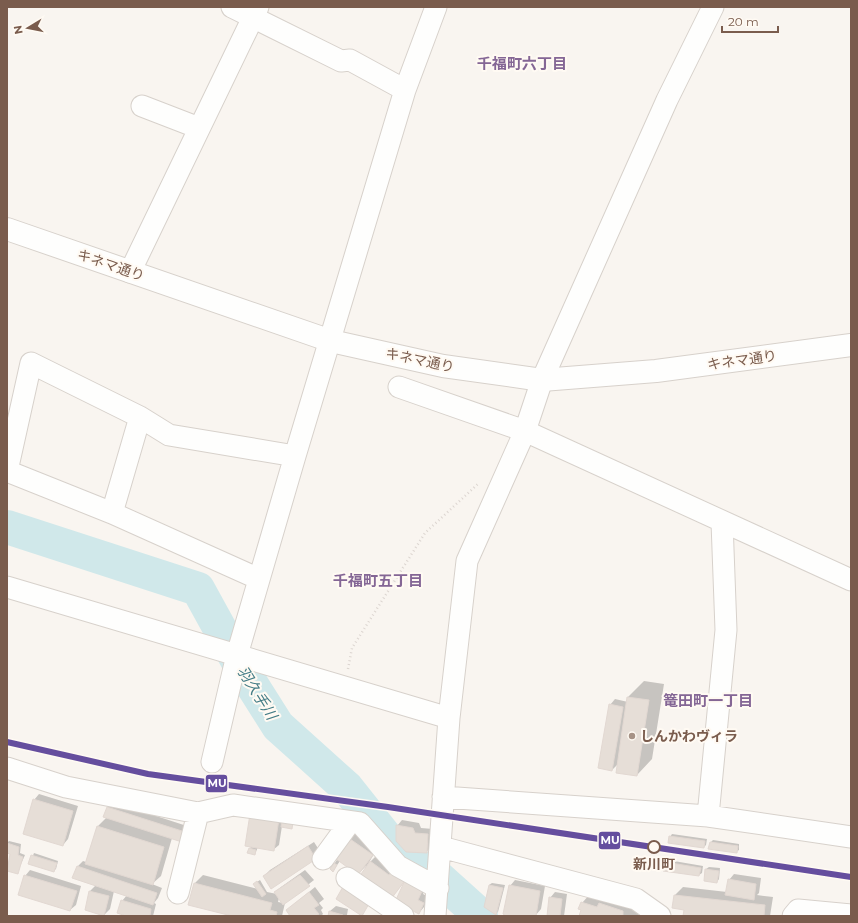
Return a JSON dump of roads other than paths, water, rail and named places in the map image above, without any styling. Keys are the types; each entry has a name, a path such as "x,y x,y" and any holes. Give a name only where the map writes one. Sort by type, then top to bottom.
{"street":[{"path":"232,7 256,12 341,61 350,60 405,90"},
{"path":"212,762 237,655 295,456 331,341 405,90 436,7"},
{"path":"435,916 449,718 467,561 525,431 542,380 664,107 713,7"},
{"path":"130,272 181,170 199,128 256,12"},
{"path":"142,106 199,128"},
{"name":"キネマ通り","path":"7,229 331,341 443,366 542,380 656,371 851,345"},
{"path":"259,579 112,513 7,471 31,364 140,418 169,435 295,456"},
{"path":"399,387 525,431 851,580"},
{"path":"112,513 140,418"},
{"path":"708,816 726,630 722,522"},
{"path":"7,587 449,718"},
{"path":"7,768 66,787 198,813 232,805 360,823 398,866 438,888"},
{"path":"444,797 708,816 851,837"},
{"path":"178,893 198,813"},
{"path":"323,859 350,822"},
{"path":"441,847 636,899 660,916"},
{"path":"347,878 403,916"},
{"path":"793,916 798,910 851,915"}],"waterway":[{"name":"羽久手川","path":"7,527 198,589 242,669 278,726 347,788 405,861 431,871 481,916"}],"place":[{"name":"しんかわヴィラ","path":"632,736"},
{"name":"新川町","path":"654,847"}],"district":[{"name":"千福町六丁目","path":"522,64"},
{"name":"千福町五丁目","path":"378,581"},
{"name":"篭田町一丁目","path":"708,701"}]}
